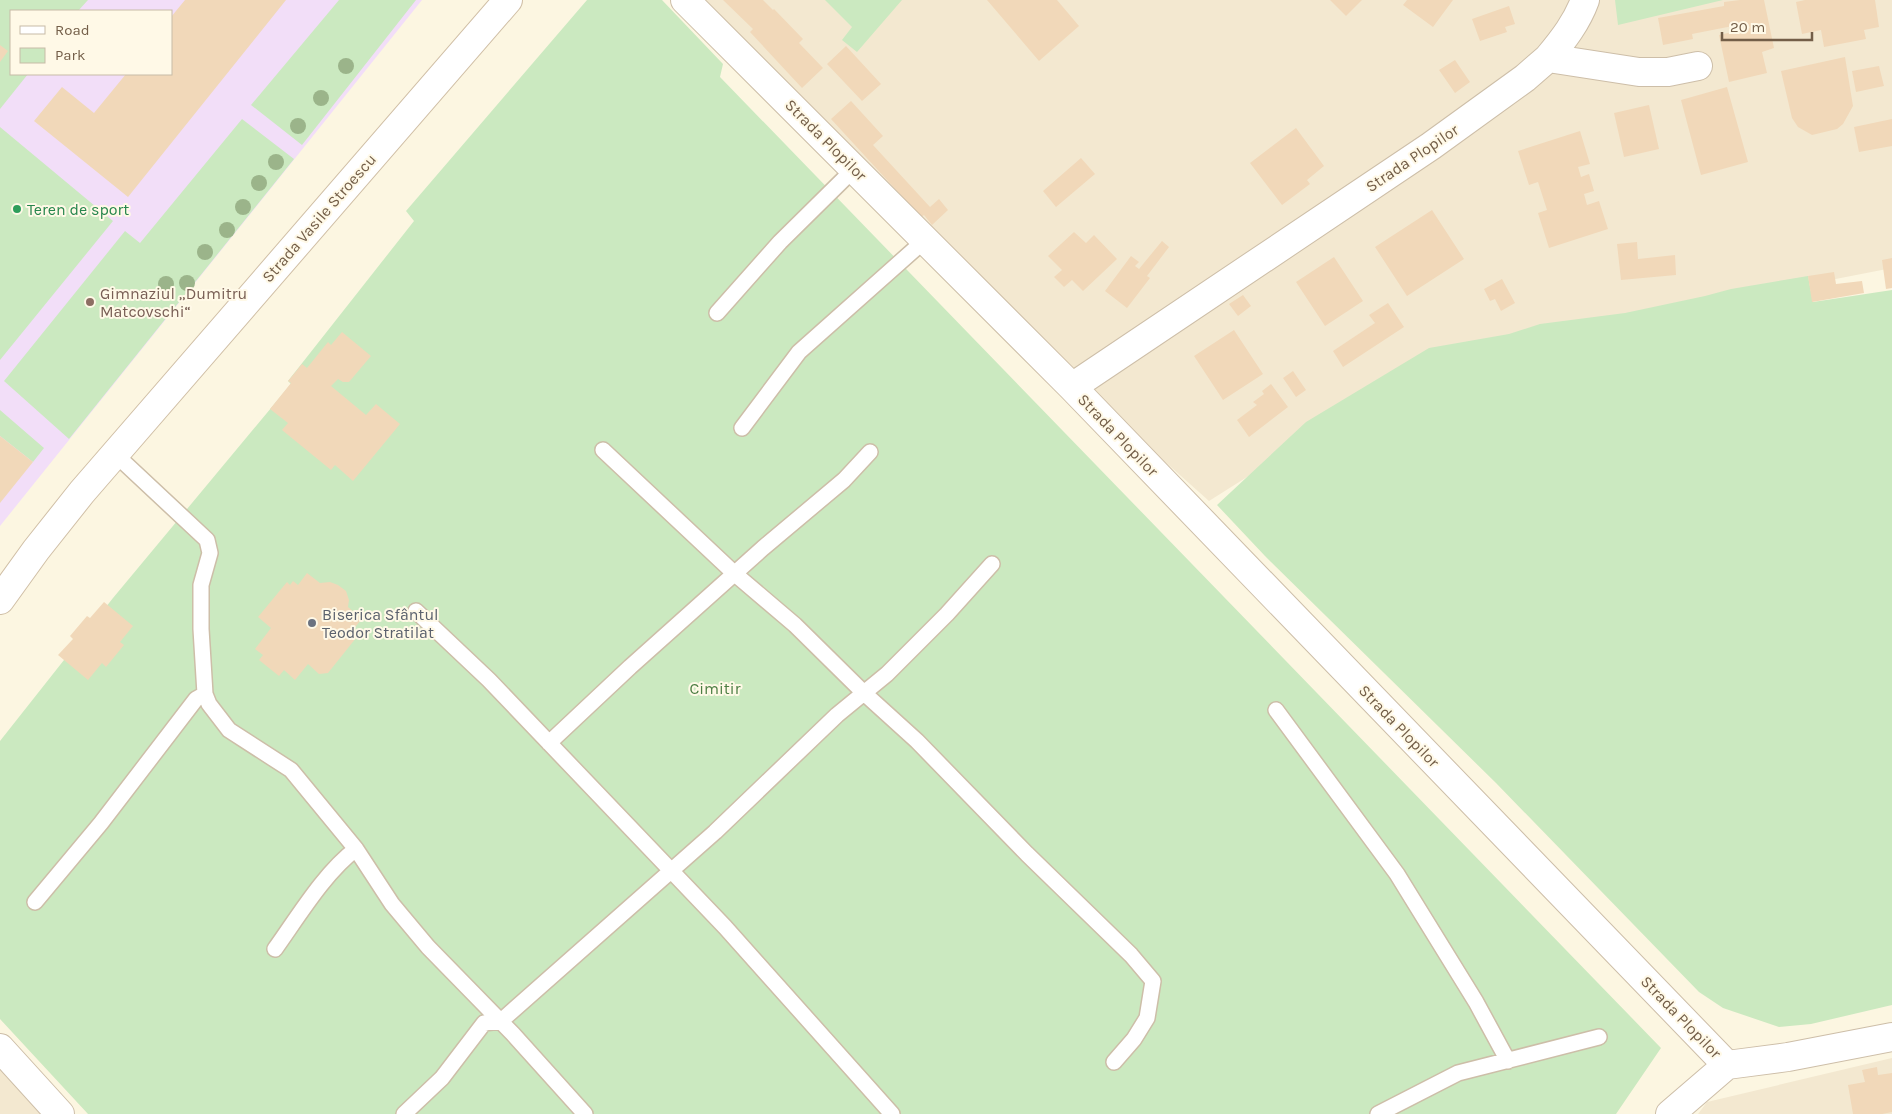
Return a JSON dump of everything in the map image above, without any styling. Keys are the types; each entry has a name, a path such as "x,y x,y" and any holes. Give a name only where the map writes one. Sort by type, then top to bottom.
{"street":[{"name":"Strada Vasile Stroescu","path":"3,589 115,454 508,0"},
{"name":"Strada Plopilor","path":"685,0 1072,387 1727,1065"},
{"path":"1548,58 1565,37 1581,11 1585,0"},
{"name":"Strada Plopilor","path":"1072,387 1431,146 1525,78 1548,58"},
{"path":"1548,58 1639,72 1668,72 1698,66"},
{"path":"1670,1114 1727,1065 1788,1057 1892,1037"},
{"path":"0,1048 60,1114"}],"lane":[{"path":"717,313 780,242 854,169"},
{"path":"742,428 799,352 925,240"},
{"path":"604,450 735,574 795,625 864,693 917,741 1027,854 1131,955 1152,981 1147,1018 1134,1040 1114,1062"},
{"path":"549,743 630,667 844,480 870,452"},
{"path":"115,454 207,540 210,553 201,585 201,629 205,694 209,704 229,730 291,770 356,849 392,904 422,940 500,1021 585,1114"},
{"path":"404,1114 442,1078 484,1023 500,1021 715,832 838,715 887,674 992,564"},
{"path":"416,611 489,680 725,927 892,1114"},
{"path":"35,902 101,823 196,699 205,694"},
{"path":"1276,710 1397,874 1476,1002 1508,1061"},
{"path":"275,950 310,900 336,868 356,849"},
{"path":"1378,1114 1458,1073 1600,1037"}],"shaded area":[{"name":"Gimnaziul „Dumitru Matcovschi“","path":"0,0 422,0 0,526"},
{"path":"706,0 1892,0 1892,268 1437,357 1209,501 1060,368"},
{"path":"1892,1058 1892,1114 1698,1114 1707,1102"},
{"path":"0,1065 45,1114 0,1114"}],"green space":[{"path":"0,0 88,0 79,10 10,10 10,75 27,75 0,109"},
{"path":"339,0 416,0 302,145 251,105"},
{"name":"Cimitir","path":"587,0 662,0 723,64 720,77 1661,1048 1616,1114 88,1114 0,1019 0,741 113,598 291,384 288,381 414,221 406,211"},
{"path":"825,0 902,0 857,52 842,40 852,27"},
{"path":"1615,0 1723,0 1618,25"},
{"path":"242,119 294,159 69,439 4,381 125,231 140,243"},
{"path":"0,127 113,221 0,360"},
{"path":"1808,276 1813,302 1892,290 1892,1005 1811,1024 1779,1027 1723,1008 1699,992 1496,783 1265,556 1217,505 1306,422 1429,348 1509,334 1540,324 1625,313 1731,289"},
{"path":"0,410 44,448 33,462 0,436"}],"building":[{"path":"185,0 286,0 128,197 34,121 62,87 94,113 125,75 172,75 172,16"},
{"path":"723,0 763,0 803,39 799,43 823,68 802,88 750,32 753,29"},
{"path":"987,0 1057,0 1079,26 1039,61"},
{"path":"1330,0 1362,0 1346,16"},
{"path":"1407,0 1453,0 1433,27 1403,5"},
{"path":"1764,0 1774,48 1762,52 1767,73 1729,82 1719,35 1750,28 1748,23 1692,34 1693,39 1663,45 1658,18 1724,6 1724,2"},
{"path":"1805,0 1875,0 1879,27 1864,30 1866,39 1824,47 1821,30 1802,34 1796,2"},
{"path":"1509,6 1515,24 1505,27 1507,32 1480,41 1472,19"},
{"path":"0,45 8,51 0,62"},
{"path":"846,46 881,84 862,101 827,64"},
{"path":"1845,57 1853,106 1843,124 1837,129 1812,135 1798,127 1792,118 1781,71"},
{"path":"1455,60 1470,82 1455,93 1439,70"},
{"path":"1879,66 1884,86 1856,92 1852,71"},
{"path":"1727,87 1748,162 1701,175 1681,100"},
{"path":"851,101 883,136 873,145 930,207 939,199 948,210 932,225 924,215 921,217 831,119"},
{"path":"1649,105 1659,149 1624,157 1614,113"},
{"path":"1892,119 1892,146 1859,152 1854,127"},
{"path":"1296,128 1324,166 1307,180 1310,184 1282,205 1250,163"},
{"path":"1580,131 1590,164 1578,167 1581,177 1589,174 1594,191 1584,194 1587,205 1599,201 1608,229 1549,248 1538,213 1547,210 1538,182 1529,185 1518,151"},
{"path":"1081,158 1095,174 1056,207 1043,191"},
{"path":"1432,210 1464,259 1407,296 1375,247"},
{"path":"1074,232 1086,243 1094,235 1117,259 1083,291 1072,280 1064,287 1054,277 1062,270 1048,256"},
{"path":"1162,241 1169,247 1147,276 1150,278 1127,308 1105,291 1131,256 1139,262 1135,266 1139,269"},
{"path":"1637,242 1638,259 1675,255 1676,275 1621,280 1617,244"},
{"path":"1334,257 1363,301 1325,326 1296,282"},
{"path":"1892,258 1892,288 1886,289 1882,260"},
{"path":"1834,272 1836,284 1862,281 1864,293 1812,302 1808,276"},
{"path":"1502,279 1515,303 1501,311 1495,299 1490,301 1484,289"},
{"path":"1243,295 1251,306 1238,316 1229,304"},
{"path":"1388,303 1404,327 1343,367 1333,351 1375,323 1369,315"},
{"path":"1234,330 1263,374 1223,400 1194,356"},
{"path":"342,332 371,356 349,382 343,382 338,379 331,386 366,415 376,404 400,424 353,481 335,465 331,470 282,430 288,423 270,409 291,383 288,381 302,364 307,368 328,342 331,345"},
{"path":"1293,371 1306,390 1296,397 1283,378"},
{"path":"1271,384 1288,407 1249,437 1237,420 1257,405 1253,402 1264,394 1262,391"},
{"path":"0,436 33,462 0,503"},
{"name":"Biserica Sfântul Teodor Stratilat","path":"307,573 320,583 330,582 346,591 349,600 348,607 362,619 350,633 356,638 328,673 319,674 308,664 295,680 284,670 279,676 259,660 263,655 255,649 271,628 258,617 287,582 290,585 293,581 298,585"},
{"path":"104,602 133,626 120,642 124,645 106,667 102,663 88,680 58,655 73,639 70,636 87,616 90,618"},
{"path":"1877,1067 1878,1075 1892,1073 1892,1112 1853,1114 1848,1085 1865,1082 1862,1070"}],"place":[{"name":"Teren de sport","path":"17,209"},
{"name":"Gimnaziul „Dumitru Matcovschi“","path":"90,302"},
{"name":"Biserica Sfântul Teodor Stratilat","path":"312,623"}]}
